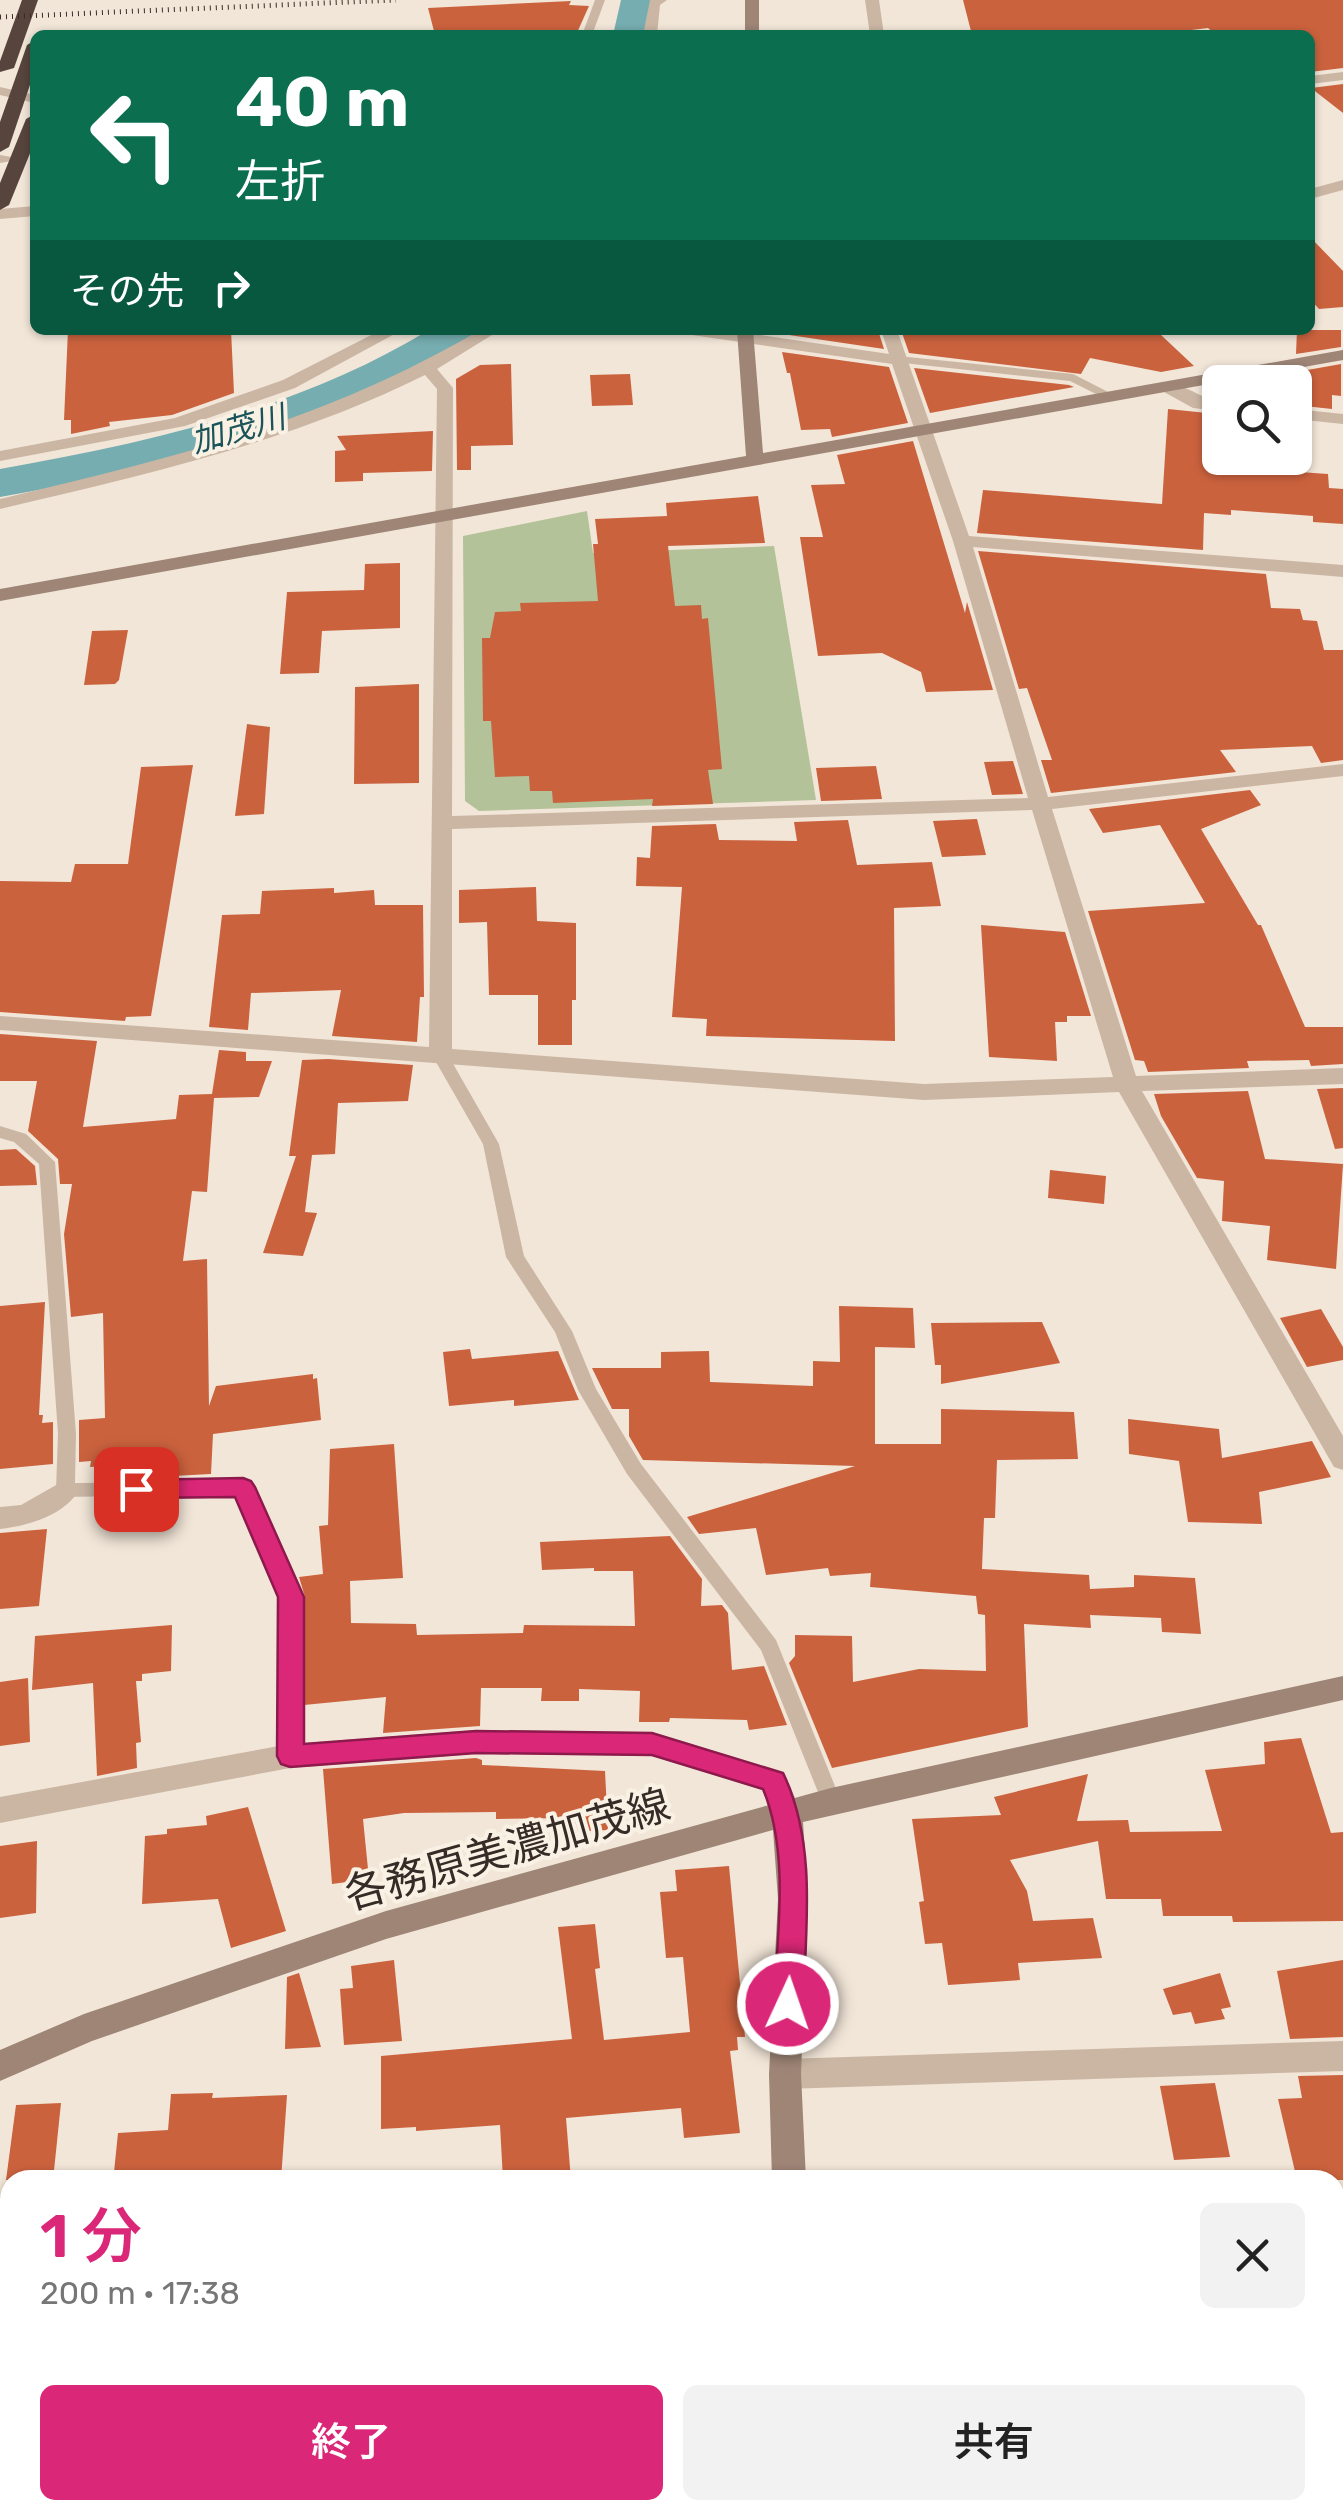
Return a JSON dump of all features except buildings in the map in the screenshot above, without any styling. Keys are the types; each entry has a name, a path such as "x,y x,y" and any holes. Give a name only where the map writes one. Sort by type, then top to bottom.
{"highway":[{"path":"0,56 20,0"},
{"path":"0,88 30,0"},
{"path":"0,40 30,32"},
{"path":"0,147 30,58"},
{"path":"0,205 30,130"}],"street":[{"path":"651,30 654,3 660,0"},
{"path":"752,0 752,30"},
{"path":"872,0 875,30"},
{"path":"1315,79 1343,76"},
{"path":"0,88 30,97"},
{"path":"1315,192 1343,184"},
{"path":"0,214 30,212"},
{"path":"0,456 179,422 289,384 384,335"},
{"path":"0,504 208,456 312,422 429,370 484,335"},
{"path":"745,335 755,459"},
{"path":"751,335 898,360"},
{"path":"890,335 962,541 1128,1087 1343,1460"},
{"path":"0,595 1343,356"},
{"path":"429,370 445,388 440,1055"},
{"path":"1170,388 1202,404"},
{"path":"1312,416 1343,419"},
{"path":"962,541 1343,572"},
{"path":"439,823 1040,804 1343,770"},
{"path":"0,1022 924,1092 1343,1076"},
{"path":"0,1518 27,1515 64,1490"},
{"name":"各務原美濃加茂線","path":"0,2066 84,2029 386,1926 830,1801 1343,1688"},
{"path":"0,1810 290,1756 476,1742 652,1744 773,1781 787,1814 793,1899 785,2074 790,2170"},
{"path":"785,2074 1343,2056"}],"lane":[{"path":"590,30 600,0"},
{"path":"898,360 1073,378 1112,397"},
{"path":"440,1055 490,1144 515,1257 563,1331 587,1390 634,1469 769,1646 830,1801"},
{"path":"0,1132 20,1138 47,1162 66,1434 64,1490 243,1487 291,1597 290,1756"}],"green space":[{"path":"587,511 593,553 774,546 816,800 479,811 465,801 463,536"}],"waterway":[{"name":"加茂川","path":"632,30 638,0"},
{"name":"加茂川","path":"0,483 180,447 238,431 353,389 451,335"}],"railway":[{"path":"0,17 396,0"}],"route":[{"path":"136,1489 243,1487 291,1597 290,1756 476,1742 652,1744 773,1781 787,1814 793,1899 788,2004"}]}
